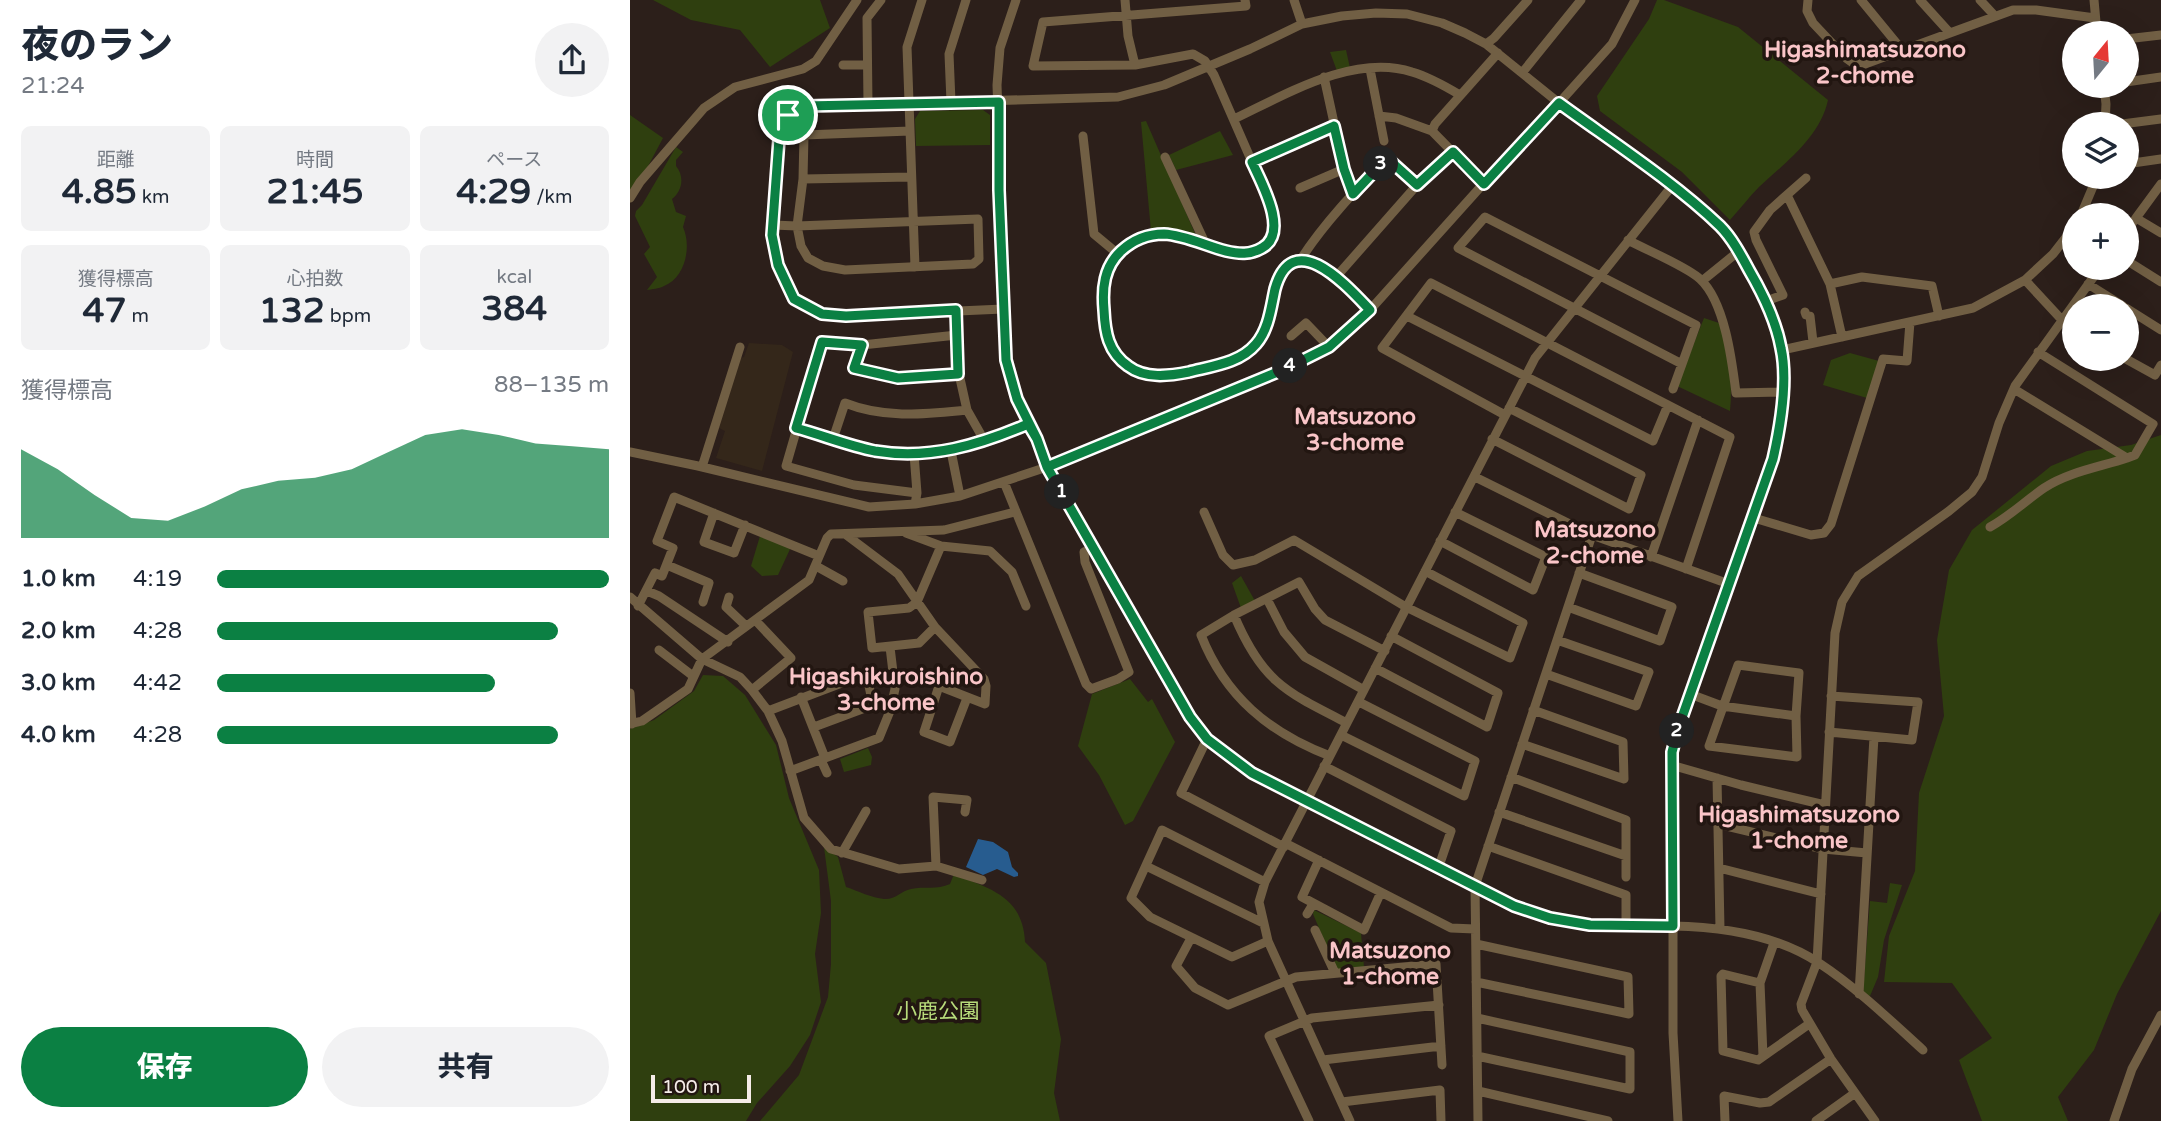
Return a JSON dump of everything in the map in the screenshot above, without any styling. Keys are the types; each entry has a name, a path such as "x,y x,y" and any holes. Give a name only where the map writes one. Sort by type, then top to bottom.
{"street":[{"path":"630,198 640,182 704,108 735,87 803,69 816,61 857,0"},
{"path":"868,104 867,18 881,0"},
{"path":"915,267 906,47 922,0"},
{"path":"951,102 949,54 966,0"},
{"path":"1016,0 1000,48 997,76 1006,360 1017,399 1037,439 1047,467 1158,658 1175,693 1207,739 1252,773 1514,906 1550,918 1590,925 1720,929 1774,943 1817,962 1859,994 1923,1050"},
{"path":"1125,0 1135,65"},
{"path":"1245,0 1246,6 1043,22 1032,66 1135,65 1193,54 1208,65 1234,119 1274,217 1275,230 1270,241 1261,249 1247,254 1174,235 1159,234 1137,240 1118,254 1108,270 1103,286 1107,338 1116,356 1131,369 1146,374 1164,376 1236,359 1248,352 1261,337 1279,277 1290,265 1299,262 1319,263 1370,310"},
{"path":"1294,0 1302,24"},
{"path":"1486,44 1528,0"},
{"path":"1521,72 1581,0"},
{"path":"630,452 869,507 916,498 960,496 1004,482 1240,388 1329,347 1370,310 1612,44 1635,0"},
{"path":"1808,0 1807,11 1814,23 1853,64 1865,64 1994,15 2036,5 2095,18"},
{"path":"1861,0 1903,51"},
{"path":"1920,0 1950,32"},
{"path":"1980,0 1994,15"},
{"path":"2094,0 2095,21"},
{"path":"1003,309 846,316 822,314 794,299 778,265 773,225 779,139 788,115 805,106 1118,97 1164,85 1302,24 1342,16 1407,14 1442,23 1486,44 1559,103 1672,186 1721,227 1739,251 1766,300 1782,350 1782,392 1780,429 1773,459 1679,726 1671,765 1673,1033 1678,1121"},
{"path":"2139,38 2161,35"},
{"path":"1432,131 1498,53"},
{"path":"843,65 867,65"},
{"path":"1234,119 1324,77 1370,69 1410,71 1460,95"},
{"path":"1370,69 1384,141"},
{"path":"1324,77 1344,169 1353,194"},
{"path":"2139,80 2161,77"},
{"path":"1379,116 1396,118 1432,131 1484,184"},
{"path":"2139,122 2161,119"},
{"path":"1252,162 1334,126"},
{"path":"773,225 797,226 978,219 979,258 973,264 845,271 822,266 803,252 797,226 803,179 804,135 910,131"},
{"path":"1083,136 1094,234 1118,254"},
{"path":"1336,277 1417,185 1453,152"},
{"path":"1165,156 1206,245"},
{"path":"1299,262 1308,247 1387,158 1417,185"},
{"path":"2139,162 2161,159"},
{"path":"1300,188 1344,169"},
{"path":"803,179 911,177"},
{"path":"1766,300 1783,295 1754,232 1770,210 1806,178"},
{"path":"2139,214 2161,184"},
{"path":"1350,1121 1268,941 1259,902 1265,882 1535,358 1672,186"},
{"path":"1787,195 1830,284 1842,337"},
{"path":"1673,389 1696,325 1485,217 1458,248 1682,363"},
{"path":"2139,220 2161,233"},
{"path":"1628,240 1702,281 1726,333 1732,355 1736,393 1782,392"},
{"path":"1782,350 1973,308 2025,280 2062,242"},
{"path":"1702,281 1739,251"},
{"path":"2139,268 2161,282"},
{"path":"1830,284 1862,277 1932,286 1938,316"},
{"path":"1875,1121 1831,1059 1802,1010 1802,999 1817,962 1838,614 1847,591 1857,576 1949,511 1972,492 1982,477 2014,389 2062,320 2025,280"},
{"path":"2081,294 2091,280"},
{"path":"1492,439 1629,509 1641,475 1507,412 1382,348 1431,283 1730,437 1686,569"},
{"path":"2088,284 2104,294"},
{"path":"956,310 958,374 967,410 984,440"},
{"path":"1805,312 1810,316 1813,342"},
{"path":"1407,316 1653,441 1668,405"},
{"path":"2139,316 2161,330"},
{"path":"1754,518 1811,535 1824,533 1831,524 1883,359 1907,361 1910,322"},
{"path":"1291,336 1306,323 1329,347"},
{"path":"916,498 854,485 786,466 822,342 862,345 957,335"},
{"path":"862,345 854,368 898,378 958,374"},
{"path":"702,467 740,347"},
{"path":"1990,527 2008,517 2045,487 2070,475 2135,455 2152,424 2038,352"},
{"path":"2139,366 2155,375 2161,365"},
{"path":"2014,389 2127,458"},
{"path":"833,439 845,403 862,410 907,415 967,410"},
{"path":"1651,557 1698,420"},
{"path":"796,428 874,450 914,454 972,446 1028,424"},
{"path":"951,451 960,496"},
{"path":"914,454 916,498"},
{"path":"1475,477 1592,535 1729,584"},
{"path":"1004,482 1086,684 1091,689 1129,672 1085,562 1084,552 1094,548"},
{"path":"638,606 655,573 662,576 673,548 657,541 674,497 820,556"},
{"path":"630,693 631,724 642,721 688,689 702,659 809,580 831,534 944,530 1015,512"},
{"path":"1204,512 1223,555 1233,565 1255,561 1294,540 1406,607 1510,658 1522,623 1425,571"},
{"path":"1440,541 1533,590 1546,557 1455,512"},
{"path":"714,513 704,542 734,553 745,525"},
{"path":"905,532 941,546 990,551 1012,572 1026,606"},
{"path":"845,534 898,574 935,627 984,679 985,704 939,686 923,732 950,742 967,698"},
{"path":"1478,1121 1475,886 1592,535"},
{"path":"935,627 919,643 872,648 868,612 909,608 916,602 941,546"},
{"path":"667,565 709,583 703,602"},
{"path":"816,566 843,581"},
{"path":"1568,607 1660,641 1672,607 1579,573"},
{"path":"1330,756 1313,749 1253,713 1228,686 1201,635 1299,582 1325,620 1385,651"},
{"path":"647,591 659,596 727,642"},
{"path":"630,597 702,659 740,677 752,690 768,711 782,741 804,818 831,849 899,869 936,866 982,880"},
{"path":"729,597 726,607 746,626"},
{"path":"1267,599 1284,632 1305,657 1364,690"},
{"path":"1234,615 1256,659 1273,681 1297,698 1347,723"},
{"path":"752,690 791,658 756,621"},
{"path":"1376,668 1486,727 1498,694 1391,636"},
{"path":"1546,674 1636,706 1649,672 1557,640"},
{"path":"790,771 879,738 895,689 890,647"},
{"path":"659,650 693,676"},
{"path":"1738,665 1799,673 1796,716 1797,757 1709,746 1721,706 1738,665"},
{"path":"942,687 946,674"},
{"path":"768,711 861,677 868,681 873,705 814,727"},
{"path":"1690,694 1721,706 1796,716"},
{"path":"1829,732 1912,740 1918,702 1831,696"},
{"path":"801,697 814,727 827,773"},
{"path":"1341,735 1464,796 1475,761 1359,702"},
{"path":"1522,744 1624,779 1623,742 1533,710"},
{"path":"1859,994 1874,737"},
{"path":"1207,739 1181,793 1451,928 1475,929"},
{"path":"1671,765 1825,804"},
{"path":"1324,766 1451,831 1438,869"},
{"path":"1511,777 1626,820 1626,877"},
{"path":"1717,778 1720,929"},
{"path":"936,866 933,797 967,800 965,811"},
{"path":"842,853 866,811"},
{"path":"1499,812 1626,856"},
{"path":"1718,824 1823,849 1867,853"},
{"path":"1265,882 1162,830 1130,898 1150,917 1232,957 1268,941"},
{"path":"1488,846 1626,895 1626,927"},
{"path":"1319,860 1302,897 1313,904 1364,930 1381,892"},
{"path":"1146,866 1263,923"},
{"path":"1719,868 1821,894"},
{"path":"1307,915 1313,904"},
{"path":"1315,930 1335,973"},
{"path":"1191,938 1176,967 1195,988 1228,1004 1296,977 1436,964 1442,1065"},
{"path":"1763,1056 1760,983 1774,943"},
{"path":"1476,944 1628,977 1629,1014 1476,982"},
{"path":"1760,983 1723,974 1721,976 1723,1051 1758,1060 1810,1024"},
{"path":"1309,1121 1269,1036 1312,1018 1439,1005"},
{"path":"2115,1121 2132,1069 2161,1015"},
{"path":"1477,1018 1630,1052 1630,1089 1477,1056"},
{"path":"1323,1059 1441,1046"},
{"path":"1725,1121 1724,1096 1759,1103 1769,1102 1831,1059"},
{"path":"1342,1102 1440,1090 1441,1121"},
{"path":"1478,1091 1608,1121"},
{"path":"1816,1121 1855,1093"}],"shaded area":[{"path":"749,343 782,345 793,352 762,471 716,458 725,431 719,428 741,358 744,357"}],"green space":[{"path":"653,0 820,0 830,28 770,67 740,30 691,20"},
{"path":"1657,0 1664,0 1738,27 1828,100 1818,126 1810,137 1755,191 1730,220 1682,172 1600,111 1597,96 1649,19"},
{"path":"1346,50 1350,68 1337,71 1330,52"},
{"path":"983,110 990,115 990,145 916,146 915,119 920,111"},
{"path":"630,115 663,138 630,200"},
{"path":"1146,121 1197,238 1172,230 1151,231 1141,122"},
{"path":"1220,131 1233,155 1176,170 1169,155"},
{"path":"676,147 683,152 676,160 681,184 672,199 676,212 686,216 683,227 687,244 685,261 671,282 660,288 647,290 657,277 644,254 650,247 635,216 636,211"},
{"path":"1704,318 1719,323 1728,355 1730,411 1677,386"},
{"path":"1850,353 1879,361 1867,398 1823,385 1831,360"},
{"path":"2161,435 2161,911 2117,994 2094,1050 2058,1097 2068,1121 1982,1121 1959,1060 1992,1038 1952,983 1884,982 1889,936 1915,871 1919,793 1944,716 1937,640 1949,570 1972,530 2051,466 2087,451 2131,445"},
{"path":"1607,521 1622,529 1618,539 1601,532"},
{"path":"760,536 791,547 778,575 762,576 751,566"},
{"path":"1241,576 1255,601 1241,608 1232,583"},
{"path":"703,675 723,676 745,695 776,745 789,798 819,870 821,913 815,954 821,1002 810,1035 790,1066 757,1103 746,1121 630,1121 630,729 654,720 694,691"},
{"path":"1130,679 1148,702 1152,699 1175,742 1133,821 1125,825 1099,775 1078,746 1092,694"},
{"path":"868,748 872,757 871,765 844,772 840,759"},
{"name":"小鹿公園","path":"824,847 838,857 846,887 870,896 888,899 911,889 945,886 950,884 954,874 992,890 1011,905 1023,927 1025,942 1046,963 1061,1039 1054,1093 1060,1121 760,1121 799,1075 828,997 831,901"},
{"path":"1890,883 1902,885 1884,940 1878,977 1870,996 1863,992 1870,901 1887,903"},
{"path":"1314,910 1361,933 1364,967 1340,970 1336,968 1313,914"}],"water":[{"path":"978,839 993,842 1008,852 1018,876 1014,877 997,869 983,875 966,867"}],"district":[{"name":"Higashimatsuzono 2-chome","path":"1865,62"},
{"name":"Matsuzono 3-chome","path":"1355,429"},
{"name":"Matsuzono 2-chome","path":"1595,542"},
{"name":"Higashikuroishino 3-chome","path":"886,689"},
{"name":"Higashimatsuzono 1-chome","path":"1799,827"},
{"name":"Matsuzono 1-chome","path":"1390,963"}],"route":[{"path":"788,115 780,130 772,235 778,265 794,299 822,314 846,316 956,310 958,374 898,378 879,375 854,368 862,345 822,342 796,428 874,450 928,454 972,446 1028,424 1037,439 1047,467 1158,658 1175,693 1207,739 1228,757 1252,773 1514,906 1550,918 1590,925 1673,926 1672,752 1773,459 1780,429 1782,401 1782,350 1766,300 1739,251 1721,227 1672,186 1559,103 1484,184 1453,152 1417,185 1387,158 1353,194 1334,126 1252,162 1274,217 1275,230 1270,241 1261,249 1247,254 1174,235 1159,234 1137,240 1118,254 1108,270 1103,286 1107,338 1116,356 1131,369 1146,374 1176,375 1236,359 1248,352 1261,337 1279,277 1290,265 1304,261 1319,263 1370,310 1329,347 1285,369 1047,467 1037,439 1017,399 1006,360 999,190 999,102 805,106 788,115"}]}
